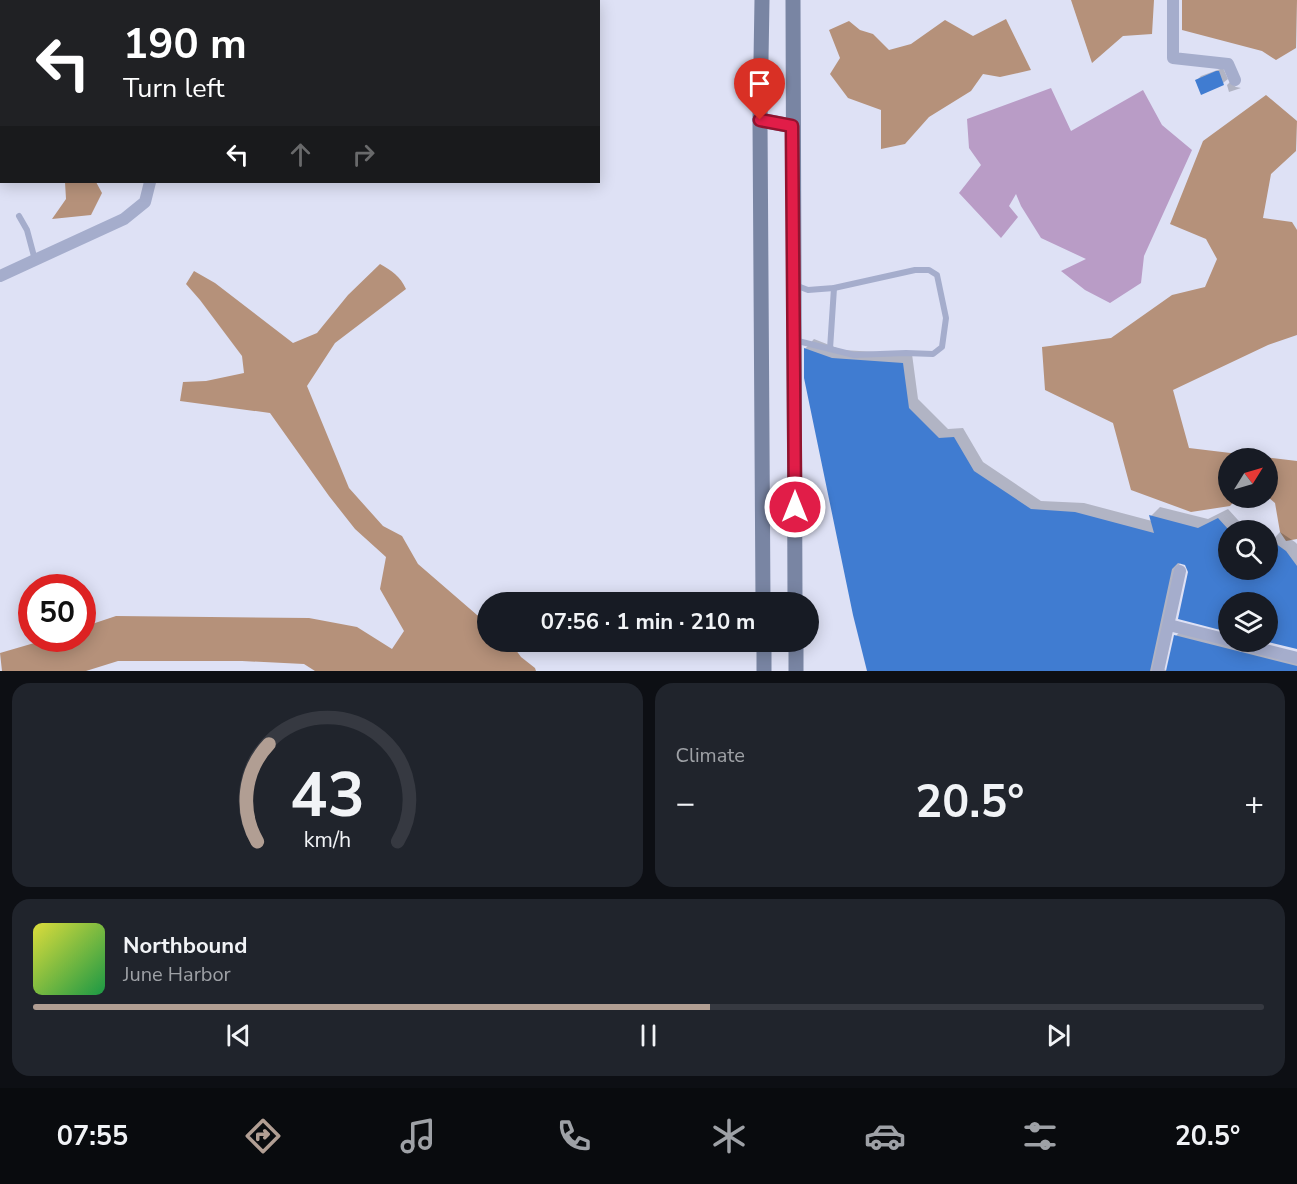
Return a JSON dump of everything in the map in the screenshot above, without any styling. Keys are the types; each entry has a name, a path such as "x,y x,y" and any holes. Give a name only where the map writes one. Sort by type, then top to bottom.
{"main road":[{"path":"762,0 760,120 763,592"},
{"path":"793,0 795,592"},
{"path":"760,120 792,126"},
{"path":"764,652 764,671"},
{"path":"796,652 796,671"}],"street":[{"path":"1173,0 1173,58 1228,64 1235,80"},
{"path":"0,276 124,219 145,202 150,183"},
{"path":"1158,671 1180,571"},
{"path":"1169,625 1218,637"},
{"path":"1273,652 1297,658"}],"lane":[{"path":"19,216 27,230 35,260"},
{"path":"794,285 808,290 834,288 915,270 929,270 937,275 946,318 942,347 933,354 906,352 854,355 794,340"},
{"path":"830,349 834,288"}],"shaded area":[{"path":"1071,0 1154,0 1152,34 1123,36 1092,63"},
{"path":"1182,0 1297,0 1296,48 1276,60 1262,51 1182,30"},
{"path":"1006,19 1031,70 1000,77 983,74 971,91 929,117 905,144 881,149 881,110 848,98 830,74 840,58 829,30 849,21 860,30 873,34 889,50 911,44 945,20 973,36"},
{"path":"1051,88 1071,131 1143,90 1162,125 1192,150 1144,256 1141,283 1110,303 1085,290 1061,271 1086,259 1041,238 1016,194 1009,206 1018,217 1001,238 959,193 981,165 969,148 967,119"},
{"path":"1266,95 1297,121 1296,151 1271,174 1263,218 1292,222 1297,230 1297,335 1268,345 1173,390 1189,448 1218,451 1218,508 1191,512 1131,490 1113,423 1045,390 1042,347 1111,338 1172,295 1205,287 1217,259 1206,239 1170,224 1203,141"},
{"path":"65,183 97,183 102,193 91,215 52,219 66,199"},
{"path":"380,264 395,274 406,289 335,343 307,386 349,488 383,526 402,536 418,564 477,615 477,652 517,652 536,671 315,671 304,664 242,661 118,661 86,671 2,671 0,653 18,648 18,652 96,652 96,623 116,616 309,618 357,627 392,649 404,631 380,589 386,557 355,529 270,413 180,401 183,382 206,381 244,373 242,356 186,284 194,271 215,283 293,343 317,333 348,295"},
{"path":"1278,459 1297,461 1297,539 1286,541 1280,532 1276,508 1278,508"}],"building":[{"path":"1219,71 1224,85 1201,95 1195,80"},
{"path":"804,348 832,358 903,363 909,408 939,438 954,437 974,471 1031,509 1075,512 1154,533 1149,515 1198,528 1218,518 1220,520 1218,520 1218,580 1278,580 1278,545 1286,551 1297,566 1297,649 1278,644 1278,592 1218,592 1218,629 1178,619 1188,572 1185,565 1178,563 1172,569 1150,671 867,671 853,615 804,378"},
{"path":"1174,635 1218,646 1218,652 1241,652 1297,666 1297,671 1166,671"}],"route":[{"path":"760,120 792,126 795,507"}]}
